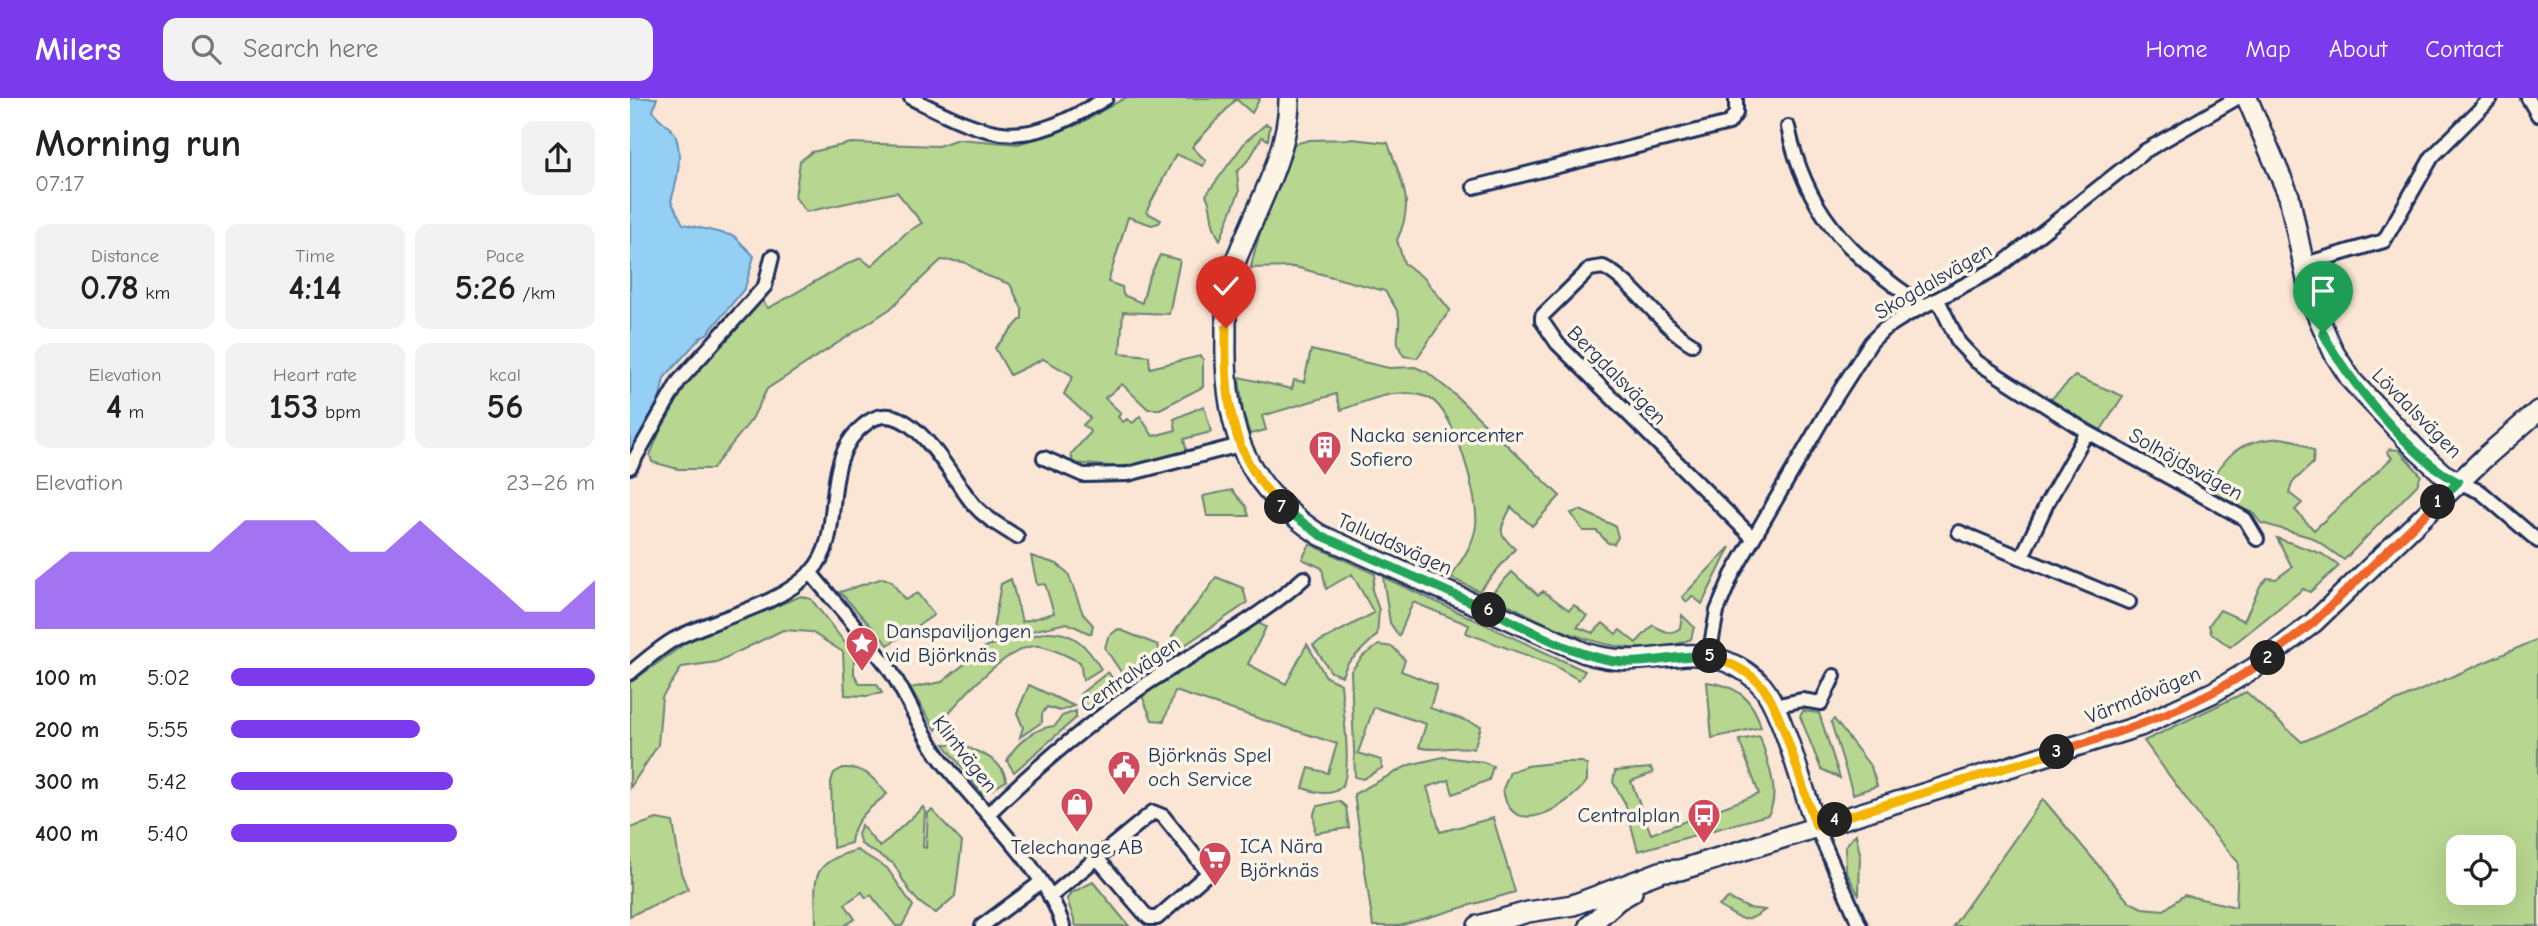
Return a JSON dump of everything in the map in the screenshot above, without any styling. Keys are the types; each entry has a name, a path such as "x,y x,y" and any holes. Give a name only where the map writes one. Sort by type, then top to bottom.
{"street":[{"path":"911,98 964,125 1000,133 1022,134 1044,131 1106,98"},
{"name":"Talluddsvägen","path":"1289,98 1283,137 1233,268 1227,292 1225,372 1231,420 1240,445 1259,481 1273,498 1320,535 1585,653 1625,662 1686,655 1709,656 1754,677 1774,706 1816,826"},
{"path":"1474,187 1729,123 1736,113 1736,98"},
{"name":"Skogdalsvägen","path":"1709,656 1722,594 1871,342 1883,330 1997,268 2145,151 2237,98"},
{"name":"Lövdalsvägen","path":"2247,98 2289,196 2318,321 2352,381 2434,466 2458,482"},
{"path":"2305,264 2384,241 2432,157 2491,98"},
{"path":"2528,98 2538,115"},
{"path":"1787,127 1803,183 1827,223 1863,263 1915,300 1921,309"},
{"path":"630,467 679,381 765,286 772,257"},
{"name":"Bergdalsvägen","path":"1692,344 1676,335 1620,279 1603,267 1590,270 1542,316 1542,321 1557,343 1753,538"},
{"name":"Solhöjdsvägen","path":"1938,300 1959,343 1977,362 2087,432 2245,519 2257,539"},
{"name":"Värmdövägen","path":"1589,926 1618,900 1680,870 2140,726 2212,693 2254,668 2313,623 2458,482 2538,411"},
{"path":"630,673 672,640 787,591 810,572 825,541 841,453 854,432 874,417 885,415 905,421 927,441 976,508 1017,537"},
{"path":"2022,557 2047,503 2087,432"},
{"path":"1044,458 1083,475 1128,474 1240,445"},
{"path":"2458,482 2481,492 2538,541"},
{"path":"1959,532 2129,602"},
{"name":"Klintvägen","path":"810,572 888,669 916,722 939,756 1041,882 1063,926"},
{"name":"Centralvägen","path":"988,814 1076,735 1160,675 1282,598 1304,578"},
{"path":"1774,706 1802,700 1821,703 1834,676"},
{"path":"1050,897 1146,816 1158,812 1206,868 1207,873 1157,918 1149,918 1097,858"},
{"path":"1816,826 1860,926"},
{"name":"Värmdövägen","path":"1478,926 1522,919 1573,905 1663,871 1680,870"},
{"path":"982,926 1041,882"}],"green space":[{"path":"1125,98 1260,98 1252,113 1236,99 1192,147 1206,161 1203,166 1176,154 1146,212 1161,220 1152,225 1128,217 1108,282 1122,287 1123,295 1142,303 1148,280 1160,255 1180,260 1169,314 1123,312 1120,353 1149,356 1150,368 1200,356 1203,359 1203,387 1160,409 1148,409 1122,384 1105,398 1121,413 1118,417 1123,422 1127,419 1133,423 1140,416 1153,436 1176,430 1174,419 1204,406 1211,432 1184,439 1187,454 1120,467 1073,463 1071,454 1091,432 1083,425 1090,418 1064,394 1073,376 1043,359 1010,375 995,348 1022,318 1022,309 1010,284 985,275 964,262 941,260 890,309 767,389 752,419 712,469 678,469 652,462 650,455 672,402 693,370 760,298 768,308 861,258 871,266 907,232 922,223 897,192 806,212 795,197 800,161 812,152 851,143 938,146 958,139 1018,144 1077,125"},
{"path":"1266,124 1270,126 1268,140 1262,137 1250,158 1237,172 1239,192 1220,240 1206,195 1246,141"},
{"path":"1352,139 1388,143 1405,192 1403,226 1397,240 1404,263 1425,279 1450,310 1417,358 1404,356 1400,350 1398,314 1385,291 1295,267 1251,268 1290,145 1310,140"},
{"path":"1311,350 1389,368 1415,367 1427,372 1455,395 1560,496 1532,526 1511,507 1502,534 1515,549 1479,591 1451,578 1473,539 1476,525 1474,495 1456,436 1439,406 1429,398 1418,394 1396,394 1341,410 1336,394 1262,416 1266,430 1250,434 1243,412 1239,377 1292,389 1294,380 1304,382"},
{"path":"2075,376 2123,396 2101,430 2050,400"},
{"path":"2281,438 2296,441 2314,451 2313,463 2292,483 2289,493 2302,503 2295,510 2314,530 2392,458 2387,452 2390,449 2399,450 2421,475 2417,485 2344,560 2313,538 2261,523 2253,513 2225,502 2205,486 2229,457 2243,446"},
{"path":"1232,490 1246,506 1249,516 1207,516 1203,496"},
{"path":"1580,510 1615,526 1618,537 1614,544 1608,543 1597,531 1583,531 1571,513"},
{"path":"2277,538 2322,554 2339,566 2310,592 2303,589 2230,647 2211,633 2209,625 2220,610 2244,621 2260,586 2267,578 2276,579 2292,567"},
{"path":"1310,544 1375,574 1372,590 1379,610 1377,635 1347,664 1342,676 1331,672 1313,645 1374,613 1352,574 1326,589 1322,568 1302,559"},
{"path":"1730,547 1702,604 1692,596 1687,602 1682,597"},
{"path":"1031,556 1057,564 1068,573 1083,614 1093,625 1091,634 1067,623 991,640 1001,584 1011,579 1022,622 1054,613 1045,584 1037,585"},
{"path":"1512,572 1538,595 1543,591 1569,610 1574,605 1587,616 1577,627 1593,633 1603,623 1616,634 1620,630 1636,643 1653,625 1666,632 1680,628 1682,615 1694,627 1691,639 1666,647 1640,649 1614,646 1562,630 1490,595"},
{"path":"1216,577 1243,588 1247,603 1176,651 1172,637"},
{"path":"1383,577 1585,671 1579,680 1553,665 1466,633 1469,625 1413,602 1399,636 1390,623"},
{"path":"883,578 891,581 905,600 917,593 934,615 888,645 840,592"},
{"path":"801,596 811,599 845,643 854,659 854,674 860,684 877,684 882,693 867,696 845,695 843,652 811,632 783,630 717,662 682,667 662,697 658,745 630,788 630,683 687,642"},
{"path":"1256,622 1266,627 1248,664 1286,684 1307,644 1326,677 1341,684 1347,755 1344,781 1336,791 1322,793 1303,788 1309,768 1328,773 1337,744 1175,691 1164,721 1152,720 1142,696"},
{"path":"1118,629 1158,645 1162,659 1127,681 1105,648 1108,637"},
{"path":"1048,632 1066,634 1080,642 1101,669 1083,680 1080,662 1045,647 1027,647 998,664 982,678 936,730 910,688 942,682 987,646"},
{"path":"2538,639 2538,926 1953,926 2043,799 2128,901 2142,908 2164,910 2184,895 2236,907 2238,862 2204,823 2144,741 2246,692 2302,742"},
{"path":"1379,645 1393,647 1405,660 1401,671 1437,685 1430,708 1481,726 1474,749 1419,747 1426,724 1374,707 1358,753 1381,760 1382,768 1363,779 1355,777 1351,671 1363,656"},
{"path":"1108,672 1118,687 1086,710 1080,694"},
{"path":"1707,682 1727,686 1742,695 1758,717 1761,727 1712,738"},
{"path":"1029,685 1074,706 1060,711 1047,707 1042,714 1042,722 1020,737 1023,727 1017,713"},
{"path":"1076,711 1076,718 1014,772 1007,761 1021,742 1041,729 1055,726 1062,716"},
{"path":"1803,711 1819,713 1840,778 1821,769 1800,716"},
{"path":"1834,719 1871,767 1877,786 1853,794 1831,722"},
{"path":"1760,736 1773,786 1774,797 1768,815 1638,851 1625,803 1613,782 1615,771 1651,768 1653,773 1631,781 1651,834 1759,794 1739,740"},
{"path":"944,744 972,749 991,759 999,765 1006,781 983,795"},
{"path":"1443,757 1483,762 1493,766 1489,780 1453,794 1449,780 1427,787 1440,832 1493,818 1515,892 1399,926 1373,926 1354,794 1409,765"},
{"path":"1582,762 1587,765 1587,781 1579,791 1541,815 1528,817 1517,814 1508,805 1503,789 1510,772 1526,766"},
{"path":"843,768 858,769 873,778 887,794 859,821 851,843 833,848 831,782 834,773"},
{"path":"1339,801 1346,807 1349,828 1315,833 1314,813 1318,806"},
{"path":"923,807 923,847 926,848 928,813 932,810 962,842 955,896 936,913 915,898 894,864 861,844 858,835 861,825 880,847"},
{"path":"657,819 673,822 681,873 688,889 630,916 630,828"},
{"path":"1856,834 1860,854 1859,896 1846,871 1845,846"},
{"path":"857,850 887,868 913,906 902,926 896,926 871,895 866,898 862,892 845,904 855,919 844,926 816,926 817,876 829,861"},
{"path":"1093,882 1129,926 1076,926 1067,899 1071,893"},
{"path":"1728,898 1748,908 1765,910 1752,918 1742,919 1719,906"}],"water":[{"path":"630,98 657,98 653,111 675,135 679,159 671,201 683,224 734,236 754,256 745,288 708,333 700,338 664,378 658,406 630,462"}],"place":[{"name":"Nacka seniorcenter Sofiero","path":"1325,477"},
{"name":"Danspaviljongen vid Björknäs","path":"862,673"},
{"name":"Björknäs Spel och Service","path":"1124,797"},
{"name":"Telechange AB","path":"1077,834"},
{"name":"Centralplan","path":"1704,845"},
{"name":"ICA Nära Björknäs","path":"1215,888"}],"route":[{"path":"1226,328 1225,372 1234,433 1259,481 1287,512 1320,535 1585,653 1625,662 1686,655 1709,656 1725,661 1754,677 1769,695 1774,706 1816,826 2140,726 2175,711 2254,668 2313,623 2344,594 2458,482 2434,466 2352,381 2323,333"}]}
